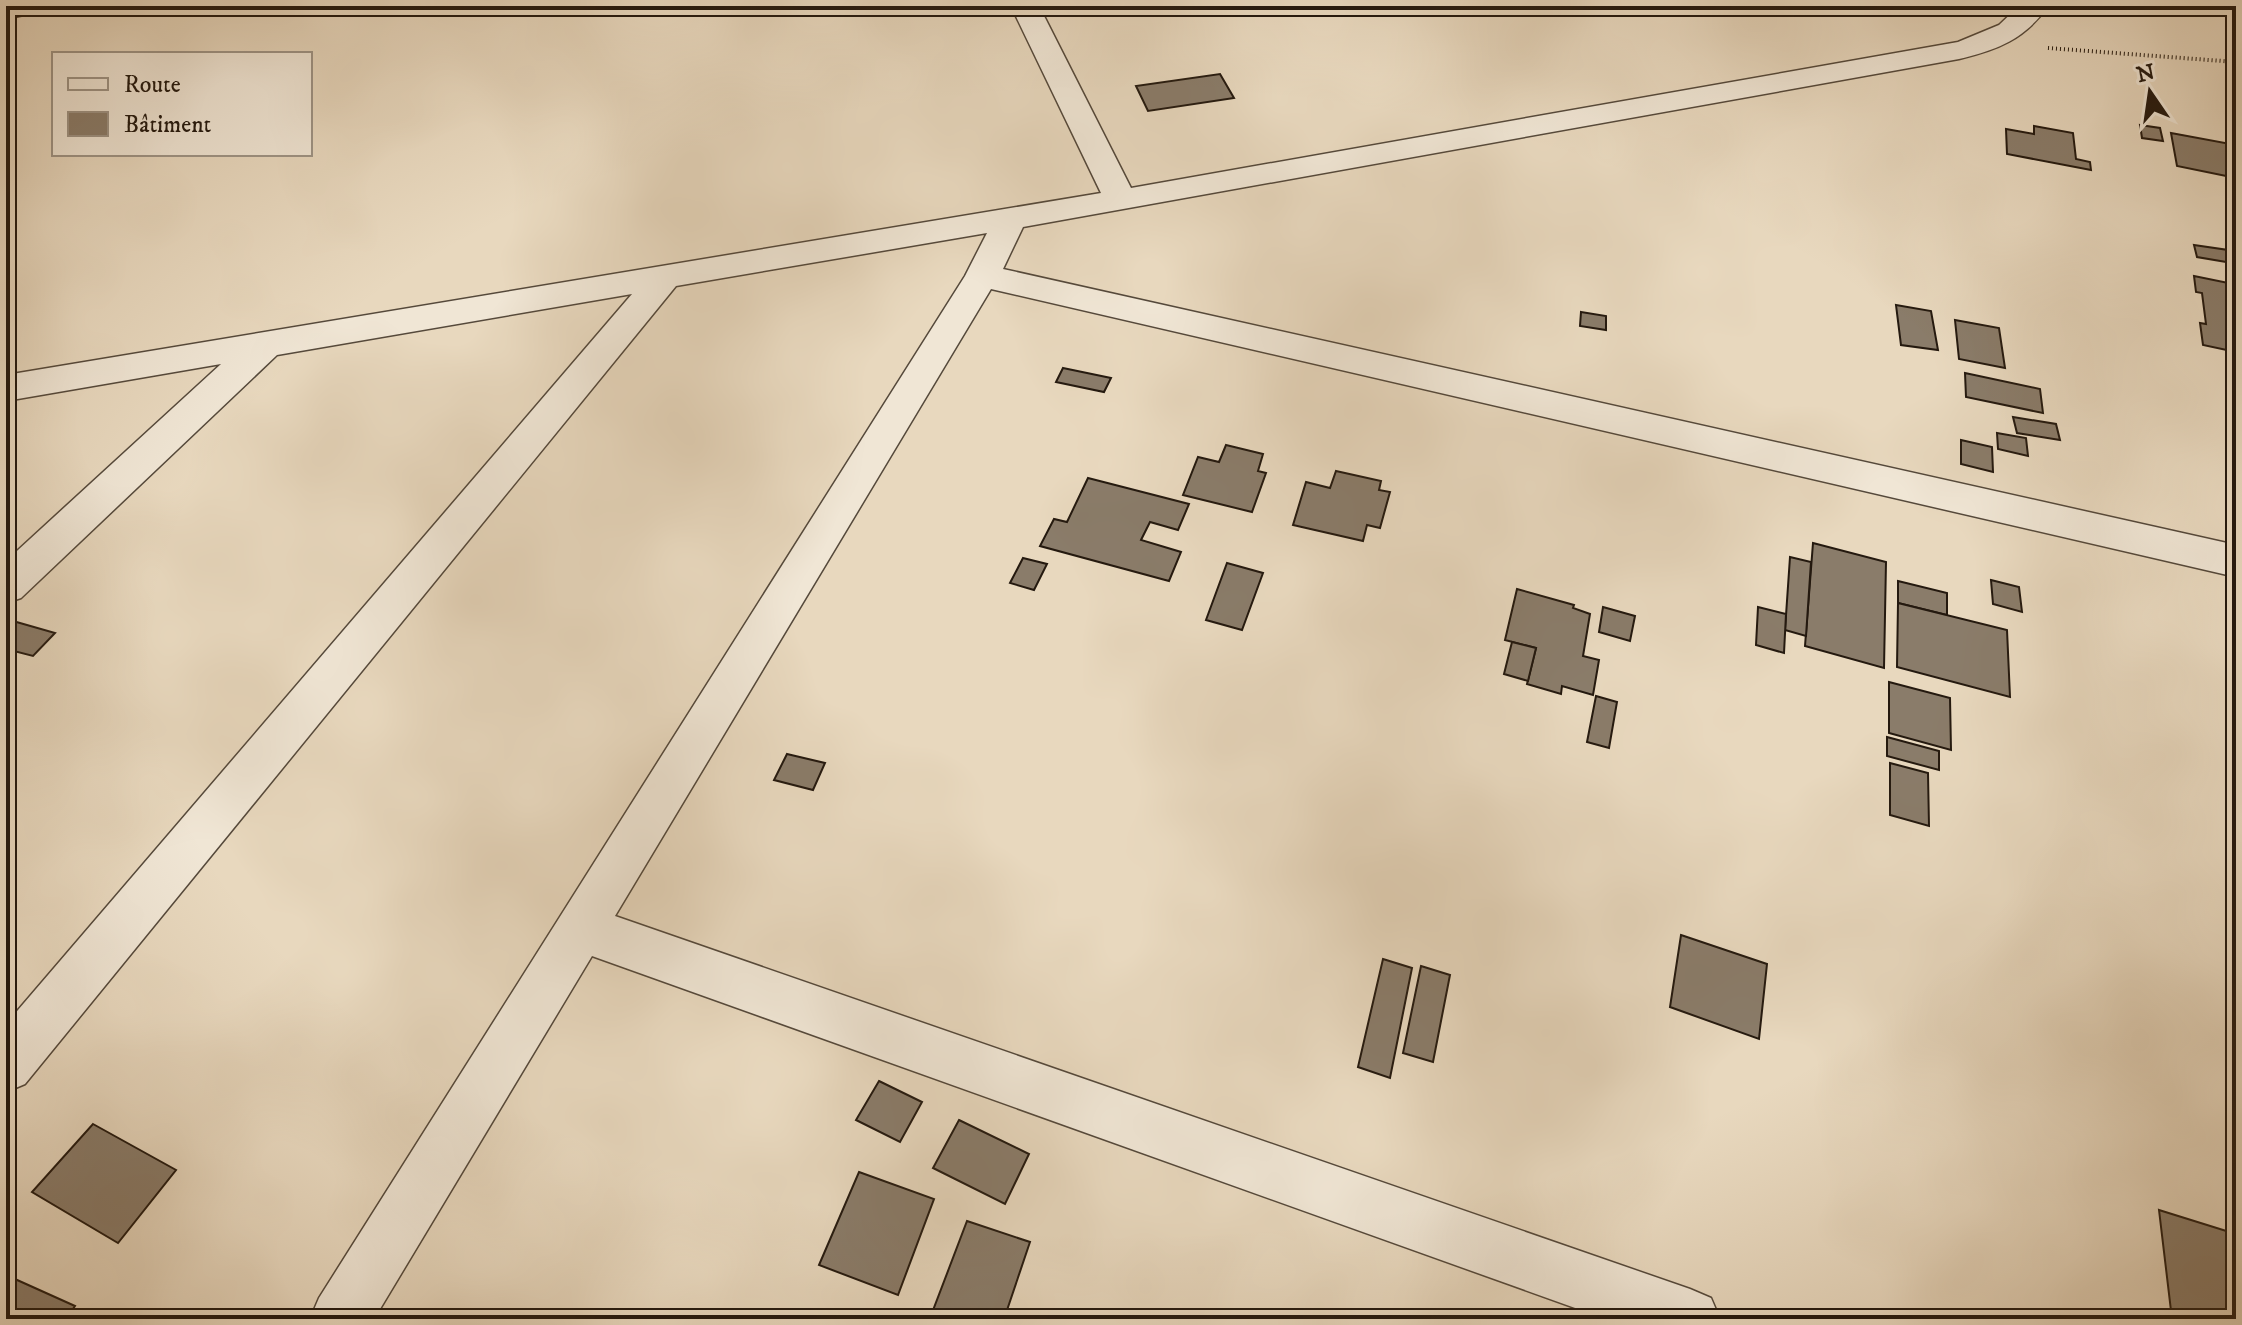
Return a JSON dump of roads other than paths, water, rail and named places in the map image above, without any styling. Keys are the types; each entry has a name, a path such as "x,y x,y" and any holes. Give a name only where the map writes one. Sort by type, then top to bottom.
{"street":[{"path":"6,11 27,6"},
{"path":"1025,6 1121,200"},
{"path":"6,388 1121,200 1987,44 2024,22 2034,6"},
{"path":"340,1319 982,276 1011,218"},
{"path":"6,1065 666,276"},
{"path":"982,276 2236,561"},
{"path":"6,586 267,343"},
{"path":"580,928 1690,1319"}]}
